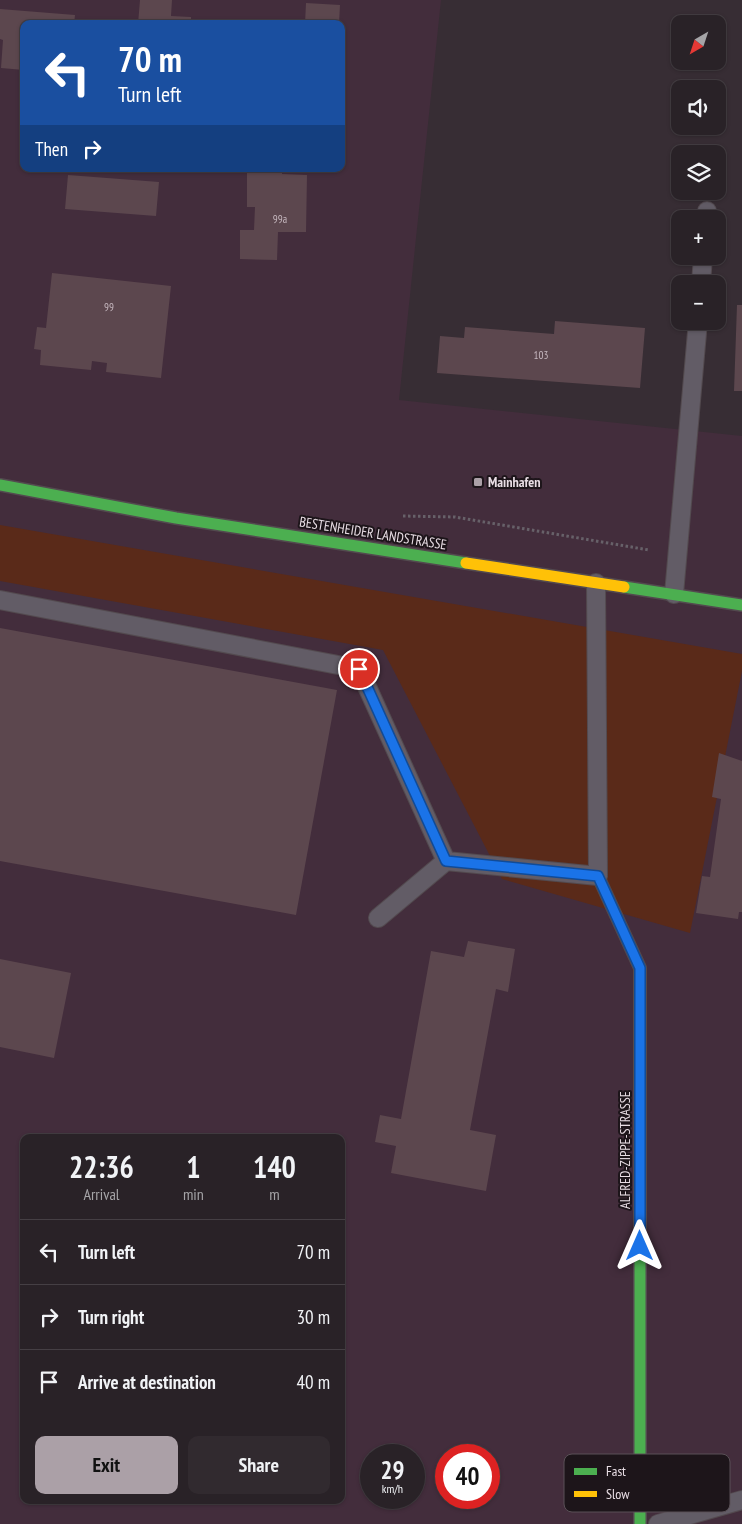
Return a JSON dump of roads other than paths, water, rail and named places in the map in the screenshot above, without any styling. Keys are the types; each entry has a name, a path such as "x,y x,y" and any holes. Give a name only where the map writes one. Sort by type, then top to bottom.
{"main road":[{"name":"BESTENHEIDER LANDSTRASSE","path":"0,485 176,518 742,605"},
{"name":"ALFRED-ZIPPE-STRASSE","path":"598,876 640,968 640,1454"}],"lane":[{"path":"674,594 697,330"},
{"path":"378,918 446,861 598,876 596,583"},
{"path":"0,600 359,669 446,861"},
{"path":"658,1524 700,1512"}],"place":[{"name":"Mainhafen","path":"478,482"}]}
